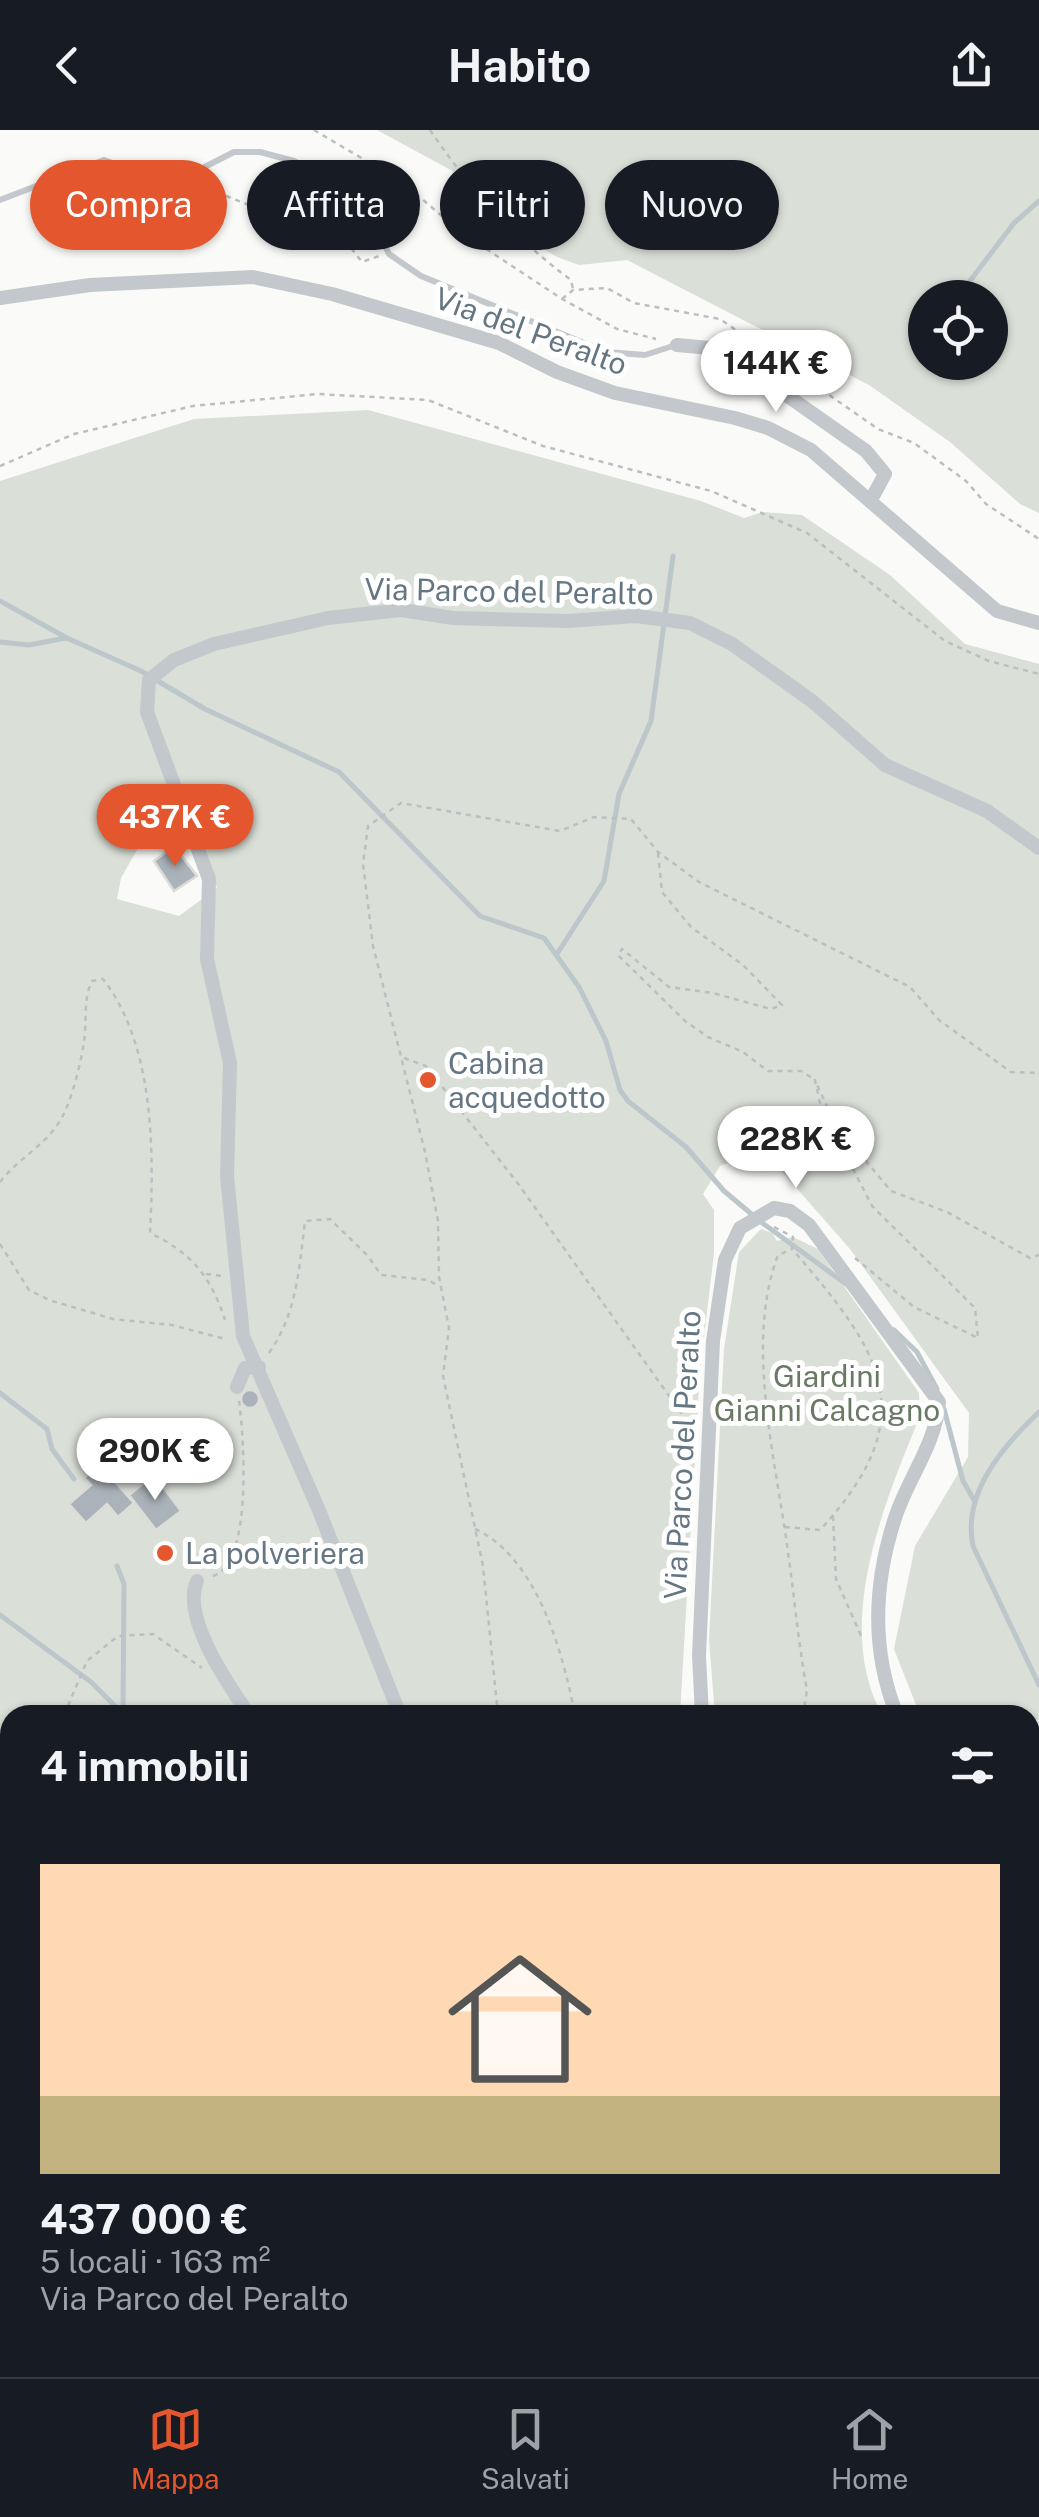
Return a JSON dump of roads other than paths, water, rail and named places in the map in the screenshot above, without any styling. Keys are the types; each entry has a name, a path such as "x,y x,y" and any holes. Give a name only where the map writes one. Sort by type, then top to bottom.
{"street":[{"name":"Via del Peralto","path":"0,298 90,285 253,278 332,294 499,343 557,372 615,393 768,428 812,450 872,498 997,611 1039,623"},
{"path":"677,345 721,349 866,451 886,474 872,498"},
{"name":"Via Parco del Peralto","path":"396,1705 242,1336 227,1176 230,1063 208,959 209,879 146,712 149,680 174,660 214,644 328,618 402,610 453,618 568,621 636,616 690,624 732,644 812,702 884,765 987,811 1039,848"},
{"name":"Via Parco del Peralto","path":"701,1705 699,1656 713,1341 726,1260 740,1228 774,1208 790,1212 809,1225 939,1402 938,1424 895,1518 876,1614 883,1680 893,1705"},
{"path":"236,1386 245,1368 258,1367"},
{"path":"198,1582 194,1596 203,1637 242,1705"}],"lane":[{"path":"0,200 104,160 138,172 181,179 234,152 260,152 294,161 346,189 368,211 385,248 420,276 606,352 645,354 677,345"}],"waterway":[{"path":"971,280 1014,223 1039,201"},
{"path":"557,954 604,881 619,794 651,721 673,556"},
{"path":"0,601 67,638 141,671 205,709 339,772 480,916 544,938 579,987 606,1041 620,1090 628,1101 686,1147 724,1191 846,1284"},
{"path":"0,642 29,645 66,638"},
{"path":"894,1330 917,1352 937,1389"},
{"path":"0,1393 47,1429 52,1449 74,1479"},
{"path":"944,1409 963,1481 974,1500"},
{"path":"1039,1412 988,1472 971,1526 973,1546 1039,1685"},
{"path":"117,1566 124,1584 123,1705"},
{"path":"0,1615 91,1682 114,1705"}],"place":[{"name":"Cabina acquedotto","path":"428,1080"},
{"name":"La polveriera","path":"165,1553"}],"park label":[{"name":"Giardini Gianni Calcagno","path":"827,1393"}]}
